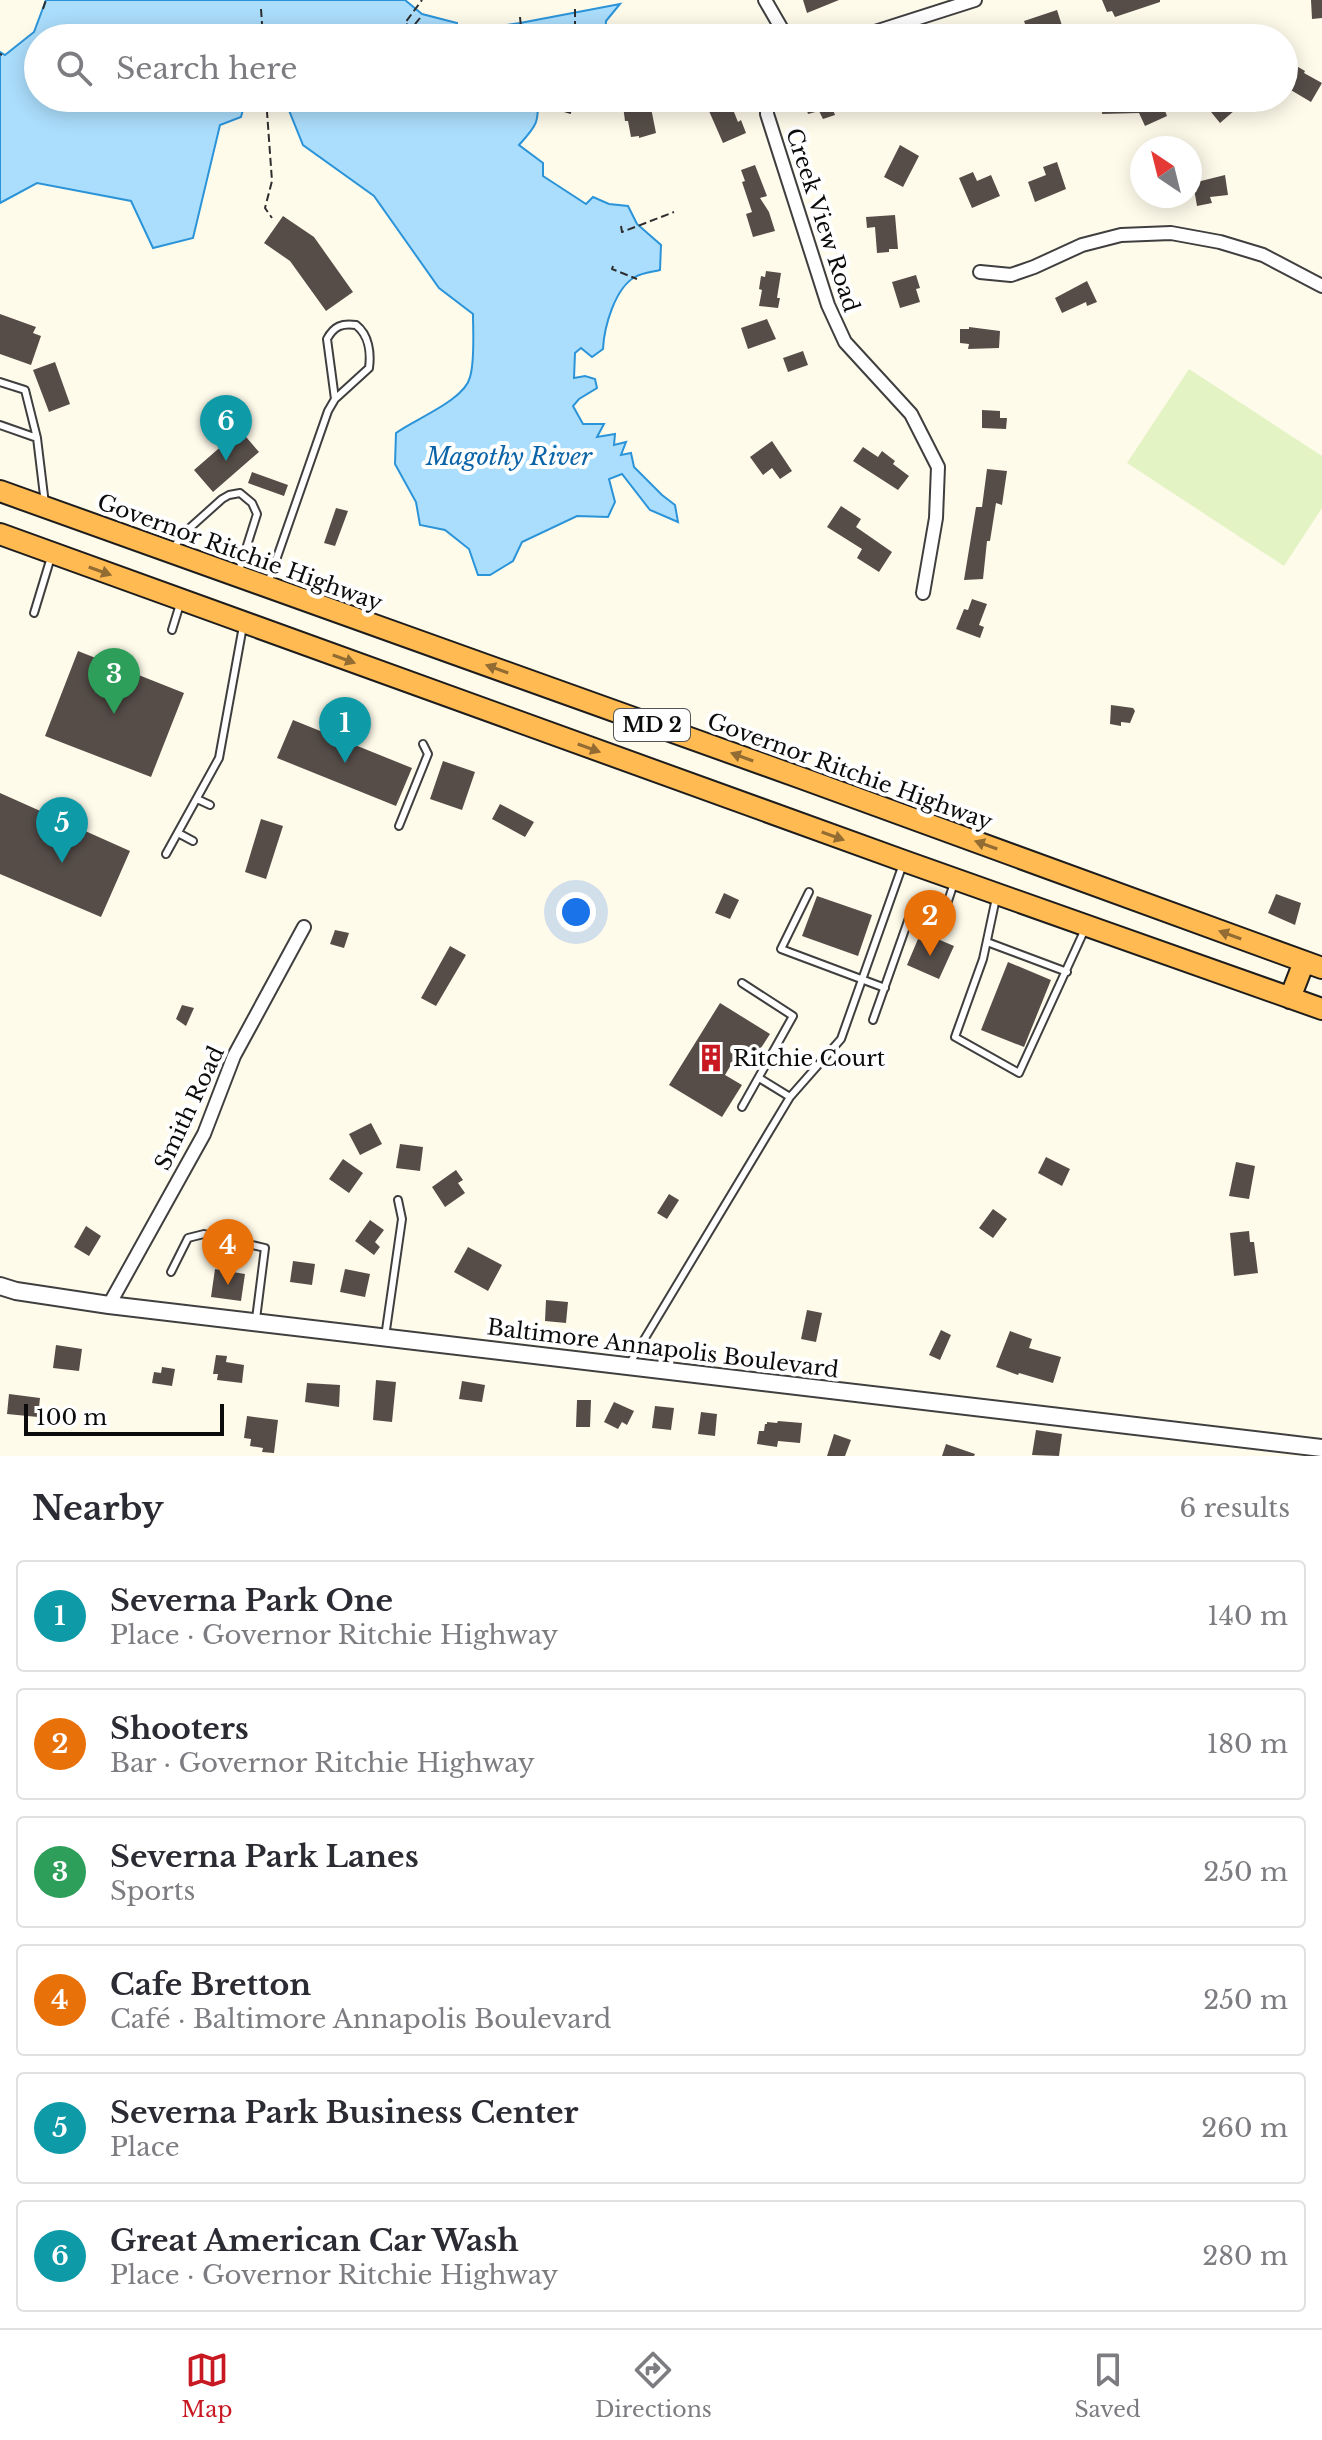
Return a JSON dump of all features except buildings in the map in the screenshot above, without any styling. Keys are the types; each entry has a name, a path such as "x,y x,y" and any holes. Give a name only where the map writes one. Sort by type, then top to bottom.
{"highway":[{"name":"Governor Ritchie Highway","path":"0,491 1313,965"},
{"name":"MD 2","path":"0,534 1322,1009"},
{"path":"1290,998 1313,965"}],"street":[{"path":"765,0 779,24"},
{"path":"894,24 950,3 975,0"},
{"name":"Creek View Road","path":"767,112 828,305 845,342 911,414 938,467 936,518 923,593"},
{"path":"980,272 1011,275 1082,245 1121,235 1171,233 1220,242 1263,255 1322,286"},
{"name":"Smith Road","path":"109,1305 204,1134 234,1056 304,927"},
{"name":"Baltimore Annapolis Boulevard","path":"0,1286 109,1305 1322,1448"}],"lane":[{"path":"267,587 323,423 335,399 369,368 366,336 356,325 346,323 339,326 332,330 327,339 335,399"},
{"path":"0,382 25,390 37,438 46,507"},
{"path":"0,425 37,438"},
{"path":"171,552 183,534 212,508 229,495 240,493 252,503 257,514 237,576"},
{"path":"34,613 52,553"},
{"path":"172,630 182,601"},
{"path":"166,854 219,758 244,623"},
{"path":"399,826 428,754 423,744"},
{"path":"197,799 210,805"},
{"path":"178,833 193,841"},
{"path":"629,1366 790,1097 841,1039 904,861"},
{"path":"873,1020 914,904 944,913 956,879"},
{"path":"809,892 781,949 885,988"},
{"path":"997,894 983,959 955,1037 1019,1073 1087,925"},
{"path":"987,942 1067,972"},
{"path":"742,983 793,1016 742,1107"},
{"path":"759,1078 790,1097"},
{"path":"385,1337 402,1219 398,1200"},
{"path":"171,1272 188,1238 204,1234 265,1248 255,1322"}],"path":[{"path":"43,9 46,0"},
{"path":"406,24 422,0"},
{"path":"261,9 262,24"},
{"path":"575,9 575,24"},
{"path":"520,17 521,24"},
{"path":"415,24 420,18"},
{"path":"267,112 272,181 265,208 272,218"},
{"path":"621,226 622,232 674,212"},
{"path":"613,266 612,269 637,279"}],"green space":[{"path":"1189,369 1322,456 1322,508 1284,566 1127,463"}],"water":[{"path":"46,0 405,0 422,14 457,23 457,24 37,24"},
{"path":"620,4 606,24 513,24"},
{"path":"24,40 24,112 242,112 241,117 220,125 193,238 153,248 131,201 37,183 0,203 0,52 5,55"},
{"name":"Magothy River","path":"290,112 538,112 535,124 519,145 543,163 543,176 586,204 593,197 609,204 628,206 637,224 661,245 660,270 635,277 616,299 608,319 603,349 592,357 581,348 575,353 574,378 585,376 595,379 597,388 573,406 583,424 604,424 597,437 615,434 614,445 626,442 621,455 631,453 634,467 675,505 678,522 650,510 622,474 609,479 615,502 608,517 577,516 522,542 513,561 490,575 478,575 469,549 445,530 420,525 416,502 395,464 396,433 449,401 466,385 473,363 473,314 439,288 374,196 303,145"}],"place":[{"name":"Great American Car Wash","path":"226,461"},
{"name":"Severna Park Lanes","path":"114,714"},
{"name":"Severna Park One","path":"345,763"},
{"name":"Severna Park Business Center","path":"62,863"},
{"name":"Shooters","path":"930,956"},
{"name":"Ritchie Court","path":"711,1058"},
{"name":"Cafe Bretton","path":"228,1285"}]}
